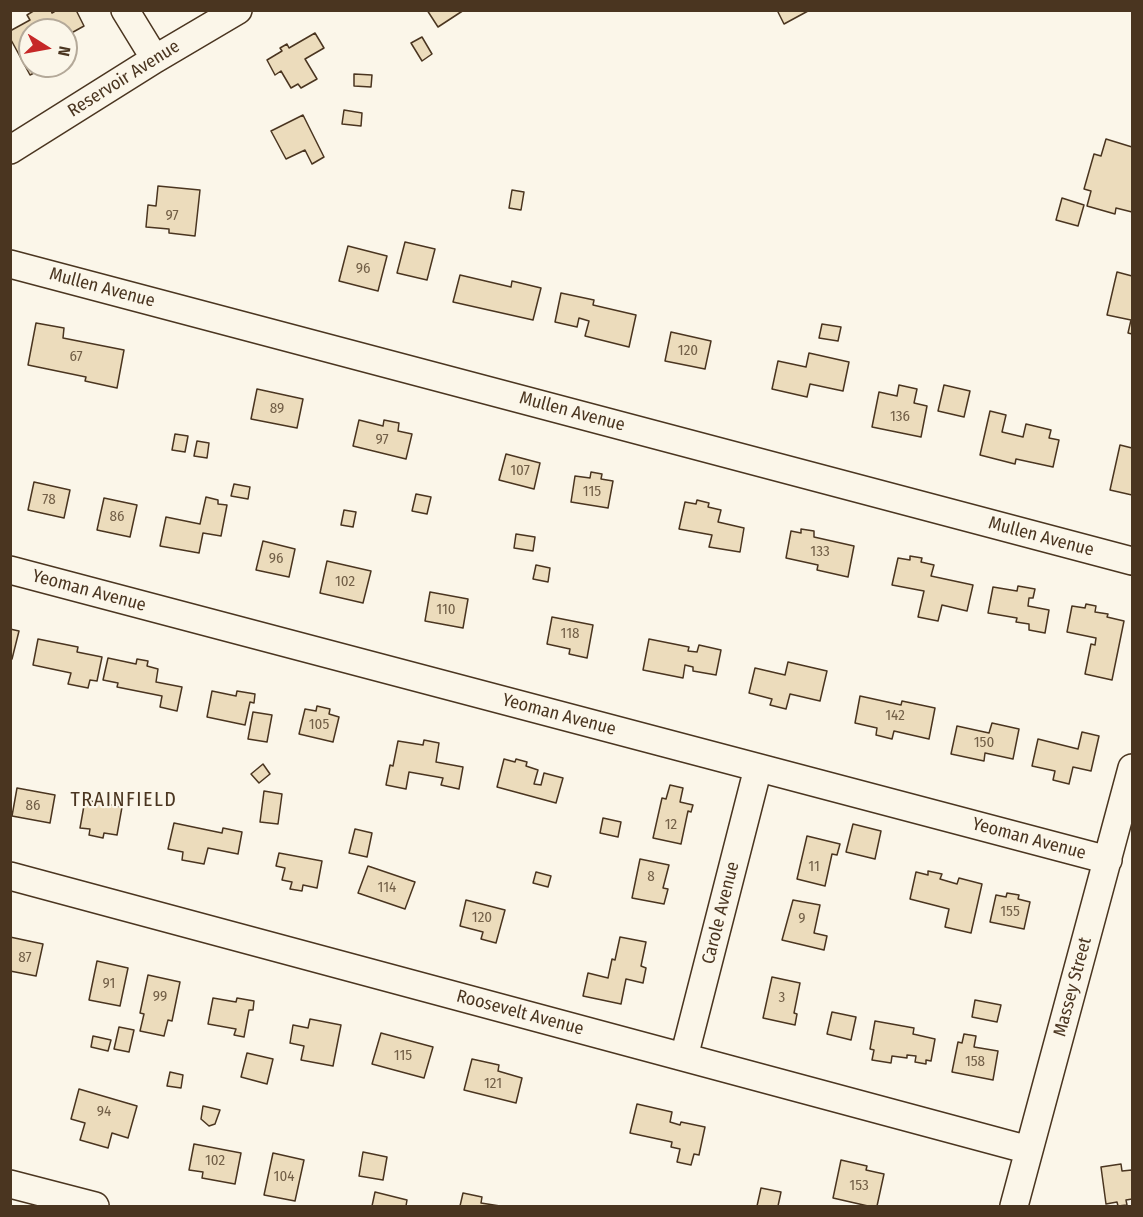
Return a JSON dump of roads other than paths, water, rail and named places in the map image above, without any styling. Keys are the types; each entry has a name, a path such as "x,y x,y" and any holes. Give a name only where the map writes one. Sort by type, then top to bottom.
{"street":[{"path":"124,10 155,59"},
{"name":"Reservoir Avenue","path":"10,150 238,10"},
{"name":"Mullen Avenue","path":"10,264 1132,561"},
{"name":"Yeoman Avenue","path":"10,570 1108,860"},
{"name":"Carole Avenue","path":"684,1057 758,768"},
{"name":"Massey Street","path":"1014,1206 1132,768"},
{"name":"Roosevelt Avenue","path":"10,876 1029,1150"},
{"path":"10,1185 94,1206"}],"district":[{"name":"TRAINFIELD","path":"124,800"}]}
